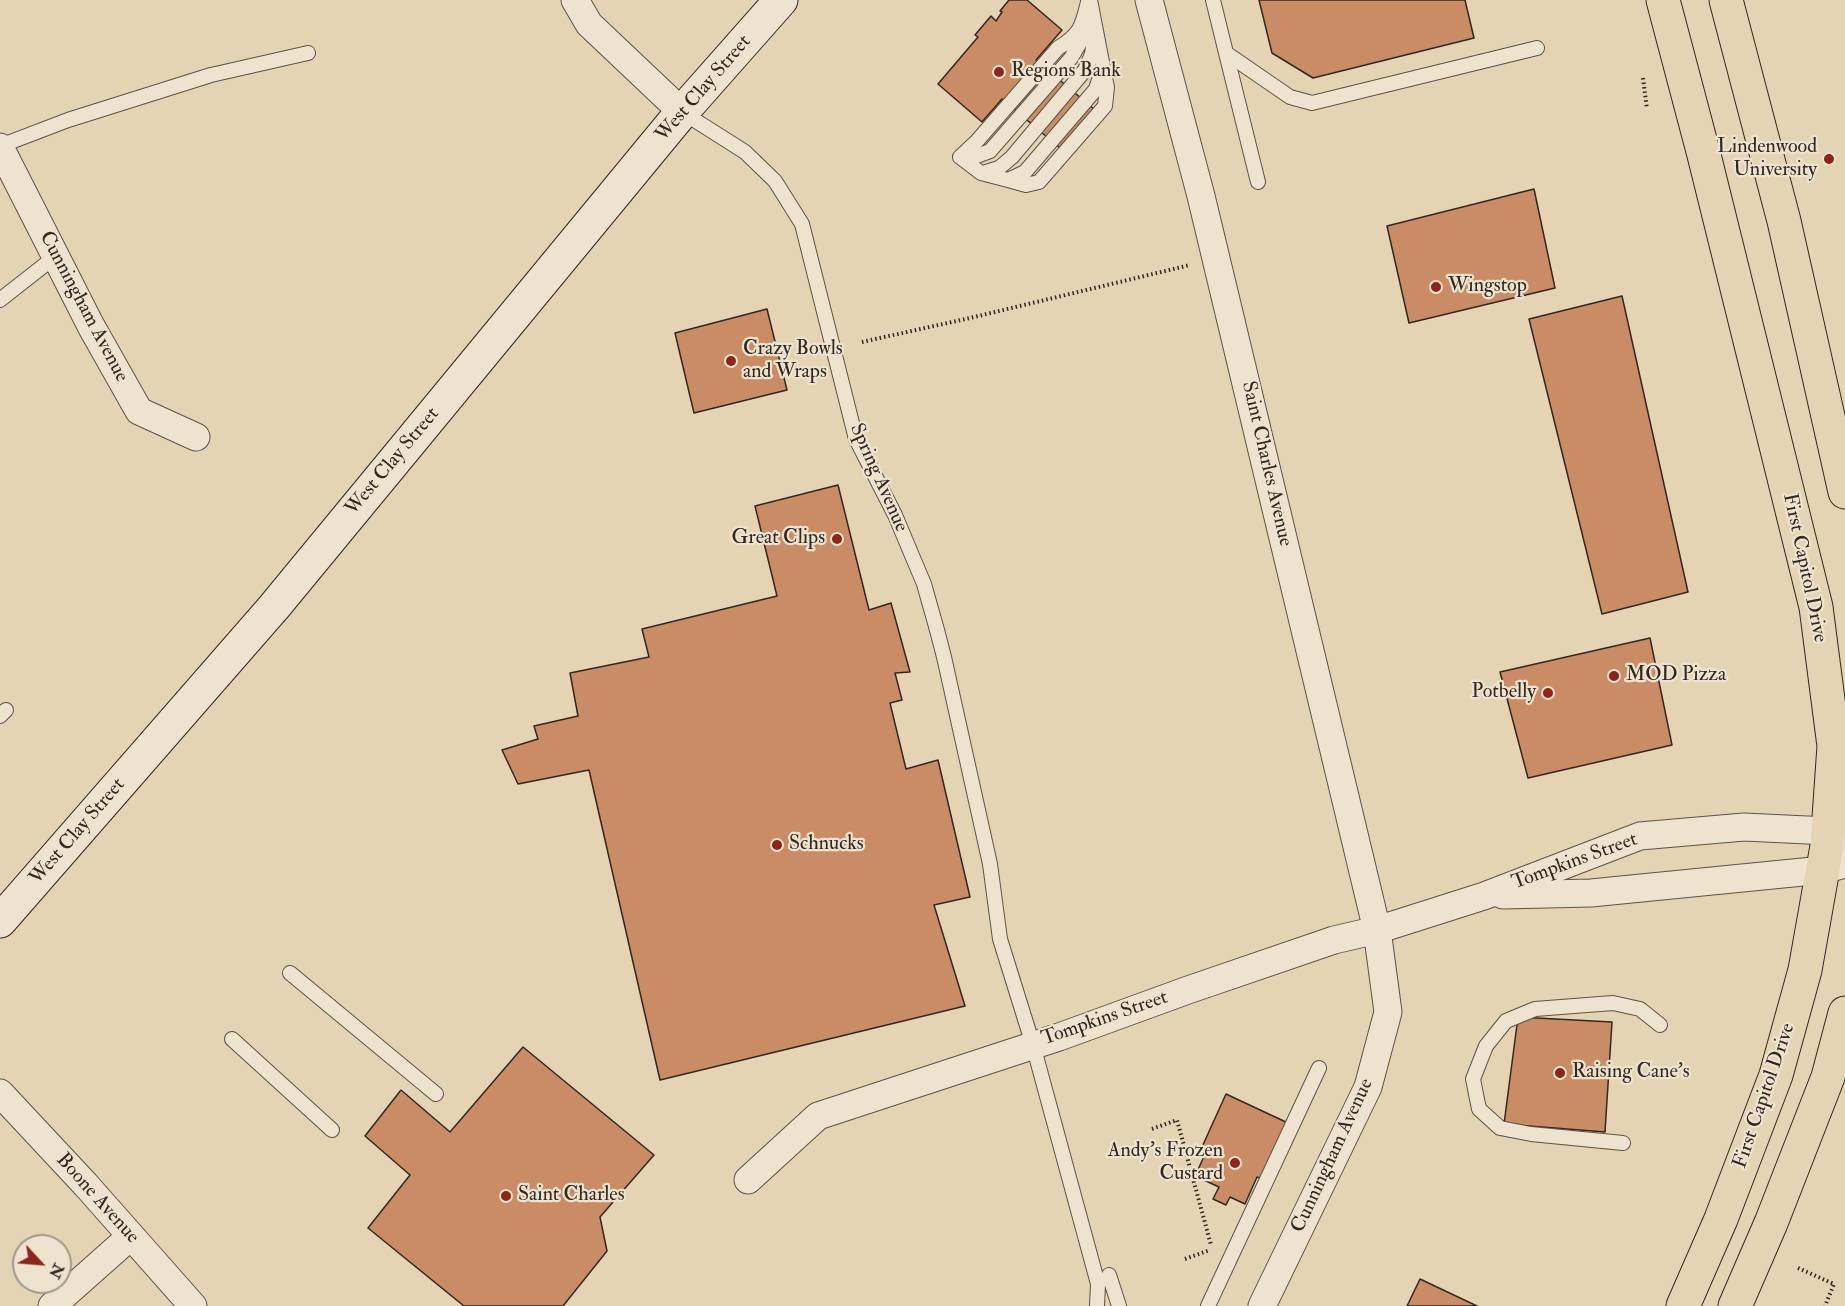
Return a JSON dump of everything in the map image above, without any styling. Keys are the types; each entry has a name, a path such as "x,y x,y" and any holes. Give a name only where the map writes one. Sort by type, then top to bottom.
{"main road":[{"name":"First Capitol Drive","path":"1663,0 1704,155 1816,607 1834,746 1836,835 1827,846 1834,867 1776,1075 1721,1219 1683,1306"},
{"path":"1726,0 1784,221 1845,492"},
{"path":"1735,1306 1771,1223 1828,1077 1845,1013"}],"street":[{"name":"Spring Avenue","path":"575,0 590,24 682,112"},
{"name":"West Clay Street","path":"0,921 274,607 682,112 781,0"},
{"name":"Saint Charles Avenue","path":"1149,0 1201,196 1377,930"},
{"name":"Cunningham Avenue","path":"0,146 92,326 139,411 196,437"},
{"name":"Tompkins Street","path":"748,1180 818,1116 1033,1045 1323,944 1377,930 1484,896 1640,836 1744,826 1836,835"},
{"name":"Tompkins Street","path":"1484,896 1591,893 1834,867"},
{"name":"Cunningham Avenue","path":"1262,1306 1368,1087 1388,1012 1377,930"},
{"name":"Boone Avenue","path":"0,1093 87,1185 193,1306"},
{"path":"52,1306 130,1236"}],"lane":[{"path":"1213,0 1258,182"},
{"path":"1090,4 1103,67 1096,89 1025,172 1008,180 981,173 960,157 977,156 990,151 1071,58 1082,39 1090,4"},
{"path":"981,173 999,168 1012,157 1085,70 1092,54 1095,26"},
{"path":"1226,53 1290,97 1312,103 1537,48"},
{"path":"0,146 68,120 211,75 308,53"},
{"name":"Spring Avenue","path":"682,112 746,152 775,181 802,224 856,439 895,515 924,584 939,639 990,864 1000,939 1033,1045 1098,1284 1098,1306"},
{"path":"0,300 56,256"},
{"path":"290,973 436,1094"},
{"path":"1623,1143 1531,1134 1500,1128 1479,1109 1473,1079 1486,1046 1506,1021 1535,1009 1612,1003 1640,1008 1660,1025"},
{"path":"232,1039 332,1130"},
{"path":"1208,1306 1319,1068"},
{"path":"1109,1275 1119,1306"}],"path":[{"path":"1643,78 1647,109"},
{"path":"862,342 1190,265"},
{"path":"1152,1129 1177,1120 1213,1250 1185,1259"},
{"path":"1798,1268 1834,1284 1825,1306"}],"building":[{"name":"Regions Bank","path":"1009,0 1027,0 1062,30 1036,60 1101,115 1067,154 1002,99 982,122 938,84 978,37 975,35 991,16 996,21 1002,12 1000,11"},
{"path":"1259,0 1465,0 1474,38 1313,78 1272,53"},
{"path":"1534,189 1555,288 1409,323 1387,226"},
{"path":"1622,296 1688,592 1602,614 1529,319"},
{"name":"Crazy Bowls and Wraps","path":"767,309 787,390 694,413 675,333"},
{"path":"838,485 869,610 891,603 910,672 895,673 902,700 890,703 906,769 938,760 970,897 934,905 965,1006 660,1080 589,770 518,784 502,750 538,739 534,726 578,716 570,673 649,657 642,629 777,596 755,506"},
{"path":"1650,638 1672,745 1528,778 1500,672"},
{"name":"Raising Cane's","path":"1518,1017 1612,1022 1605,1132 1504,1124"},
{"name":"Saint Charles","path":"523,1047 654,1155 600,1217 607,1251 563,1306 464,1306 368,1228 410,1175 365,1136 401,1090 450,1132"},
{"name":"Andy's Frozen Custard","path":"1226,1094 1288,1123 1262,1179 1257,1177 1245,1204 1230,1197 1226,1205 1213,1199 1219,1187 1195,1176 1207,1150 1202,1147"},
{"path":"1420,1279 1477,1306 1407,1306"}],"place":[{"name":"Regions Bank","path":"999,72"},
{"name":"Lindenwood University","path":"1829,159"},
{"name":"Wingstop","path":"1436,287"},
{"name":"Crazy Bowls and Wraps","path":"731,361"},
{"name":"Great Clips","path":"837,539"},
{"name":"MOD Pizza","path":"1614,676"},
{"name":"Potbelly","path":"1548,693"},
{"name":"Schnucks","path":"777,845"},
{"name":"Raising Cane's","path":"1560,1073"},
{"name":"Andy's Frozen Custard","path":"1235,1163"},
{"name":"Saint Charles","path":"506,1196"}]}
